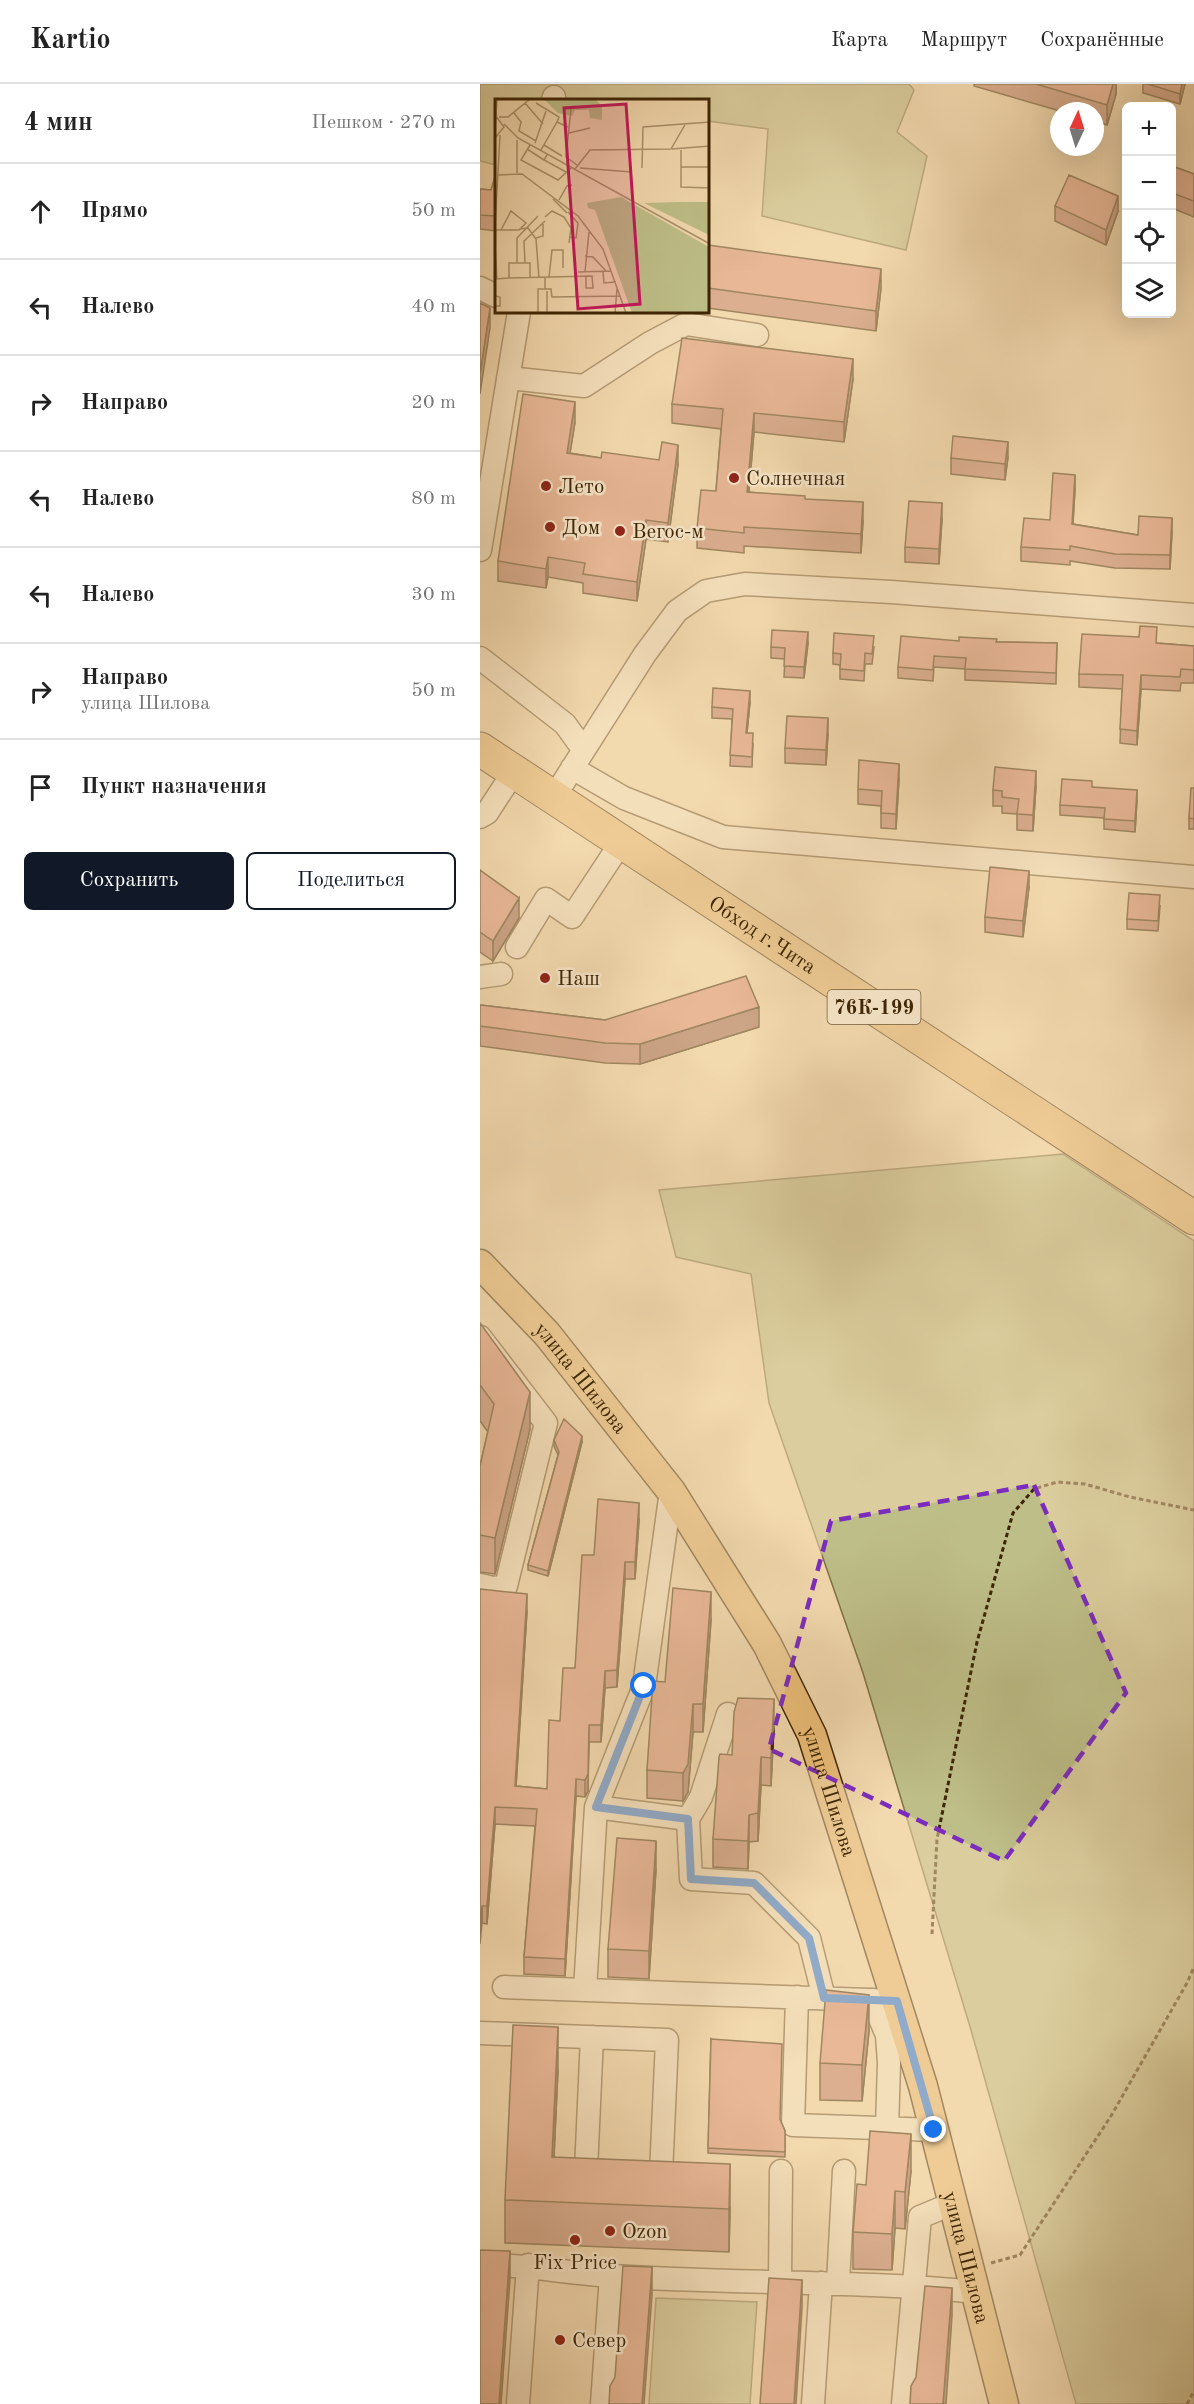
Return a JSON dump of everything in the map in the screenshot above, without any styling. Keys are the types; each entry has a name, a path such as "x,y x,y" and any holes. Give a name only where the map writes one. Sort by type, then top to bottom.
{"highway":[{"name":"Обход г.Чита","path":"480,749 1194,1218"}],"main road":[{"name":"улица Шилова","path":"480,1264 547,1334 671,1491 767,1644 812,1735 884,2000 934,2130 1004,2404"}],"street":[{"path":"480,288 495,296"},
{"path":"480,550 519,314"},
{"path":"508,378 584,386 650,343 686,324 757,335"},
{"path":"554,797 677,611 706,591 744,584 891,592 1194,615"},
{"path":"480,658 565,724 578,758 624,798 723,837 1194,877"},
{"path":"480,818 487,813 515,770"},
{"path":"517,947 546,899 572,917 622,842"},
{"path":"480,1337 546,1423 506,1586 493,1588 480,1586"},
{"path":"585,1990 596,1807 644,1686 671,1491"},
{"path":"728,1714 701,1797 688,1819 691,1879 754,1883 809,1938 824,1998"},
{"path":"596,1807 688,1819"},
{"path":"504,1987 884,2000 889,2063 887,2129"},
{"path":"797,1998 793,2125 934,2130"},
{"path":"480,2033 592,2037 667,2040 661,2174 586,2170 592,2037"},
{"path":"780,2281 782,2171"},
{"path":"813,2404 844,2171"},
{"path":"903,2404 920,2217 954,2203"},
{"path":"480,2264 528,2265 611,2276 913,2285 977,2292"},
{"path":"518,2404 528,2265"},
{"path":"603,2404 611,2276"}],"path":[{"path":"932,1934 937,1839 977,1642 1013,1513 1034,1489 1057,1482 1085,1484 1130,1497 1194,1510"},
{"path":"990,2263 1020,2255 1111,2116 1188,1983 1194,1967"},
{"path":"1187,2404 1194,2391"}],"highlighted area":[{"path":"1034,1485 1126,1693 1004,1861 769,1749 831,1521"}],"green space":[{"path":"480,84 909,84 914,90 897,132 927,156 906,250 762,216 768,129 710,121 710,99 495,99 495,165 480,161"},
{"path":"1063,1154 1194,1241 1194,2404 1076,2404 971,2030 863,1673 769,1403 751,1274 676,1257 659,1190"},
{"path":"656,2298 757,2302 750,2404 649,2404"}],"building":[{"path":"1036,84 1113,84 1107,105 1104,102 1097,102"},
{"path":"1148,84 1182,84 1180,94"},
{"path":"1176,167 1194,174 1194,201 1176,194"},
{"path":"1069,175 1118,196 1106,230 1055,206"},
{"path":"495,177 495,216 480,215 480,189 491,190"},
{"path":"710,245 881,269 876,311 710,288"},
{"path":"480,303 490,308 480,374"},
{"path":"682,338 853,359 844,422 754,413 747,492 805,496 805,499 863,502 861,534 744,527 744,533 697,528 701,490 716,491 723,409 672,404"},
{"path":"523,394 575,402 567,453 601,458 602,452 659,460 662,442 678,445 668,523 646,520 637,582 583,574 585,563 548,557 546,569 498,561"},
{"path":"953,436 1008,442 1005,464 951,458"},
{"path":"1053,473 1075,475 1072,524 1138,535 1139,516 1172,518 1170,555 1115,554 1070,546 1070,550 1021,547 1024,518 1050,520"},
{"path":"909,501 942,503 939,549 905,547"},
{"path":"1140,626 1157,627 1156,643 1194,646 1194,670 1181,669 1180,677 1141,675 1137,731 1120,729 1123,675 1079,674 1082,634 1139,637"},
{"path":"772,630 808,632 804,667 784,666 785,648 771,647"},
{"path":"834,633 874,636 872,654 865,653 864,671 840,669 841,654 833,653"},
{"path":"901,636 959,641 959,637 997,639 996,642 1057,643 1056,673 965,669 966,658 934,656 933,670 898,667"},
{"path":"713,688 750,691 746,733 753,733 752,757 730,755 733,709 712,707"},
{"path":"787,716 828,718 826,750 785,748"},
{"path":"859,760 899,764 896,814 881,813 882,791 858,789"},
{"path":"995,767 1036,771 1033,815 1017,814 1019,799 1002,797 1002,791 993,790"},
{"path":"1062,779 1092,781 1092,787 1137,790 1135,821 1104,819 1105,808 1060,805"},
{"path":"1191,788 1194,788 1194,819 1189,818"},
{"path":"990,867 1029,871 1023,921 985,917"},
{"path":"480,870 519,898 493,941 480,932"},
{"path":"1129,893 1160,895 1158,921 1127,919"},
{"path":"746,976 759,1007 640,1044 605,1043 480,1026 480,1005 605,1020"},
{"path":"480,1323 530,1392 495,1538 480,1535 480,1466 494,1404 480,1385"},
{"path":"564,1419 582,1436 548,1571 528,1565 559,1452 554,1440"},
{"path":"598,1499 639,1503 635,1562 625,1562 617,1670 605,1671 601,1725 589,1725 588,1774 585,1780 576,1779 565,1959 524,1957 537,1809 495,1807 487,1906 482,1906 480,1927 480,1589 527,1594 515,1786 547,1789 549,1720 560,1721 563,1668 575,1668 582,1555 594,1555"},
{"path":"673,1588 711,1592 703,1704 693,1704 688,1764 683,1773 647,1770 653,1681 665,1682"},
{"path":"738,1698 774,1699 771,1758 761,1757 758,1813 749,1815 748,1841 713,1839 719,1757 720,1754 732,1755 734,1712"},
{"path":"617,1838 656,1841 649,1951 608,1949"},
{"path":"826,1990 869,1995 862,2065 820,2063"},
{"path":"513,2025 558,2027 552,2157 730,2164 729,2209 505,2200"},
{"path":"711,2039 782,2044 780,2119 785,2131 785,2152 708,2148"},
{"path":"870,2131 911,2134 905,2192 895,2191 892,2234 853,2232 857,2184 866,2185"},
{"path":"480,2250 510,2251 499,2404 480,2404"},
{"path":"623,2266 652,2267 642,2404 609,2404 610,2386 615,2377"},
{"path":"769,2278 802,2280 794,2404 760,2404"},
{"path":"925,2286 952,2288 943,2404 910,2404 911,2386 916,2377"}],"place":[{"name":"Солнечная","path":"734,478"},
{"name":"Лето","path":"546,486"},
{"name":"Дом","path":"550,527"},
{"name":"Вегос-м","path":"620,531"},
{"name":"Наш","path":"545,978"},
{"name":"Ozon","path":"610,2231"},
{"name":"Fix Price","path":"575,2240"},
{"name":"Север","path":"560,2340"}],"route":[{"path":"644,1686 596,1807 688,1819 691,1879 754,1883 809,1938 824,1998 897,2001 934,2130"}]}
